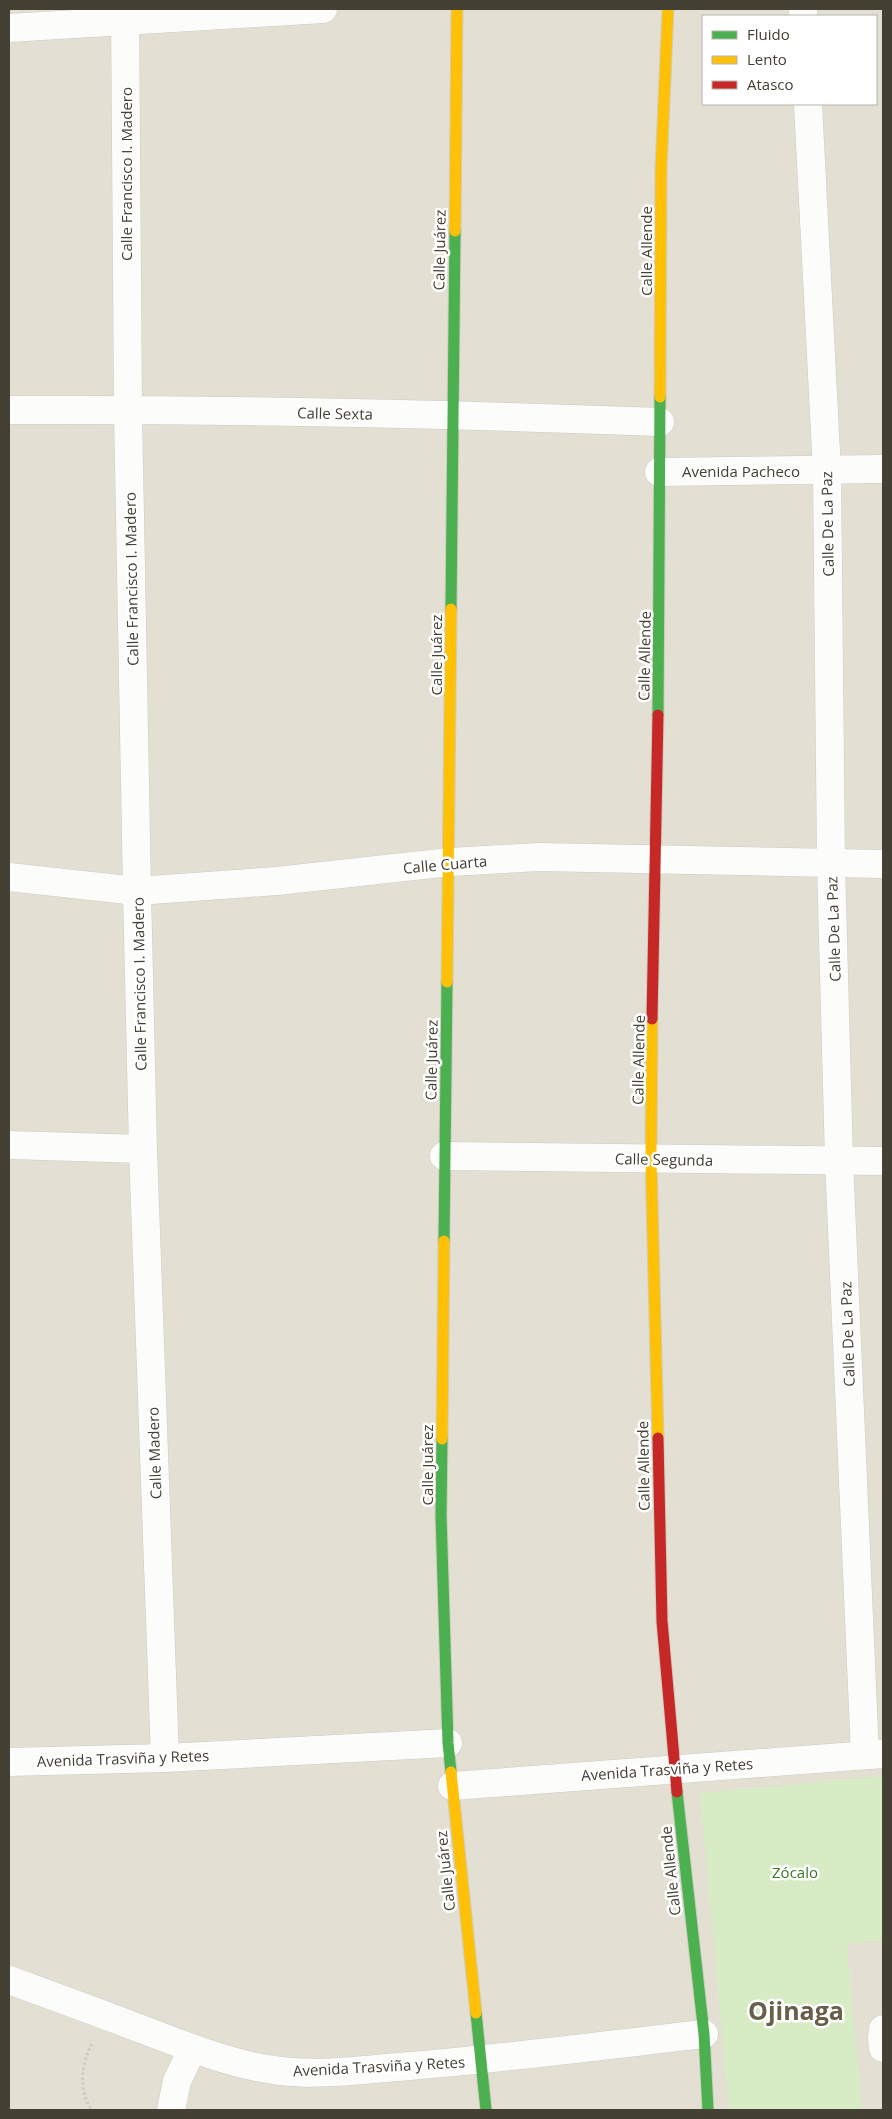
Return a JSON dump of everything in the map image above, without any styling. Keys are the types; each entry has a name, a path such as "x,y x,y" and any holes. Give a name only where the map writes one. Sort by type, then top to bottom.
{"street":[{"path":"9,28 125,15 323,9"},
{"name":"Calle Juárez","path":"457,9 452,415 450,862 444,1156 441,1515 448,1743 486,2110"},
{"name":"Calle Allende","path":"668,9 661,170 660,671 654,860 651,1159 662,1621 674,1768 704,2034 708,2110"},
{"name":"Calle Francisco I. Madero","path":"125,15 128,410 143,1149"},
{"name":"Calle De La Paz","path":"808,105 827,471 831,864 839,1160 874,1754"},
{"name":"Calle Sexta","path":"9,410 452,415 660,422"},
{"name":"Avenida Pacheco","path":"659,472 883,469"},
{"name":"Calle Cuarta","path":"9,877 137,891 277,881 450,862 539,857 883,864"},
{"path":"9,1145 143,1149"},
{"name":"Calle Madero","path":"143,1149 165,1758"},
{"name":"Calle Segunda","path":"444,1156 883,1161"},
{"name":"Avenida Trasviña y Retes","path":"9,1762 165,1758 448,1743"},
{"name":"Avenida Trasviña y Retes","path":"452,1786 874,1754"},
{"name":"Avenida Trasviña y Retes","path":"9,1980 118,2020 192,2050 243,2064 282,2071 366,2069 480,2060 704,2034"},
{"path":"883,2029 883,2048"},
{"path":"170,2110 177,2081 192,2050"}],"path":[{"path":"92,2110 84,2094 83,2067 90,2046 101,2031 118,2020"}],"shaded area":[{"path":"9,9 883,9 883,2110 9,2110"}],"green space":[{"name":"Zócalo","path":"883,1776 883,1940 847,1944 862,2110 729,2110 700,1793"}],"traffic: fast":[{"path":"451,609 455,231"},
{"path":"658,715 660,397"},
{"path":"444,1241 447,982"},
{"path":"442,1439 441,1515 448,1743 451,1772"},
{"path":"677,1792 704,2034 708,2110"},
{"path":"476,2013 486,2110"}],"traffic: slow":[{"path":"455,231 457,9"},
{"path":"660,397 661,170 668,9"},
{"path":"447,982 451,609"},
{"path":"652,1019 651,1159 658,1438"},
{"path":"442,1439 444,1241"},
{"path":"451,1772 476,2013"}],"traffic: jam":[{"path":"652,1019 658,715"},
{"path":"658,1438 662,1621 677,1792"}],"district":[{"name":"Ojinaga","path":"796,2010"}]}
